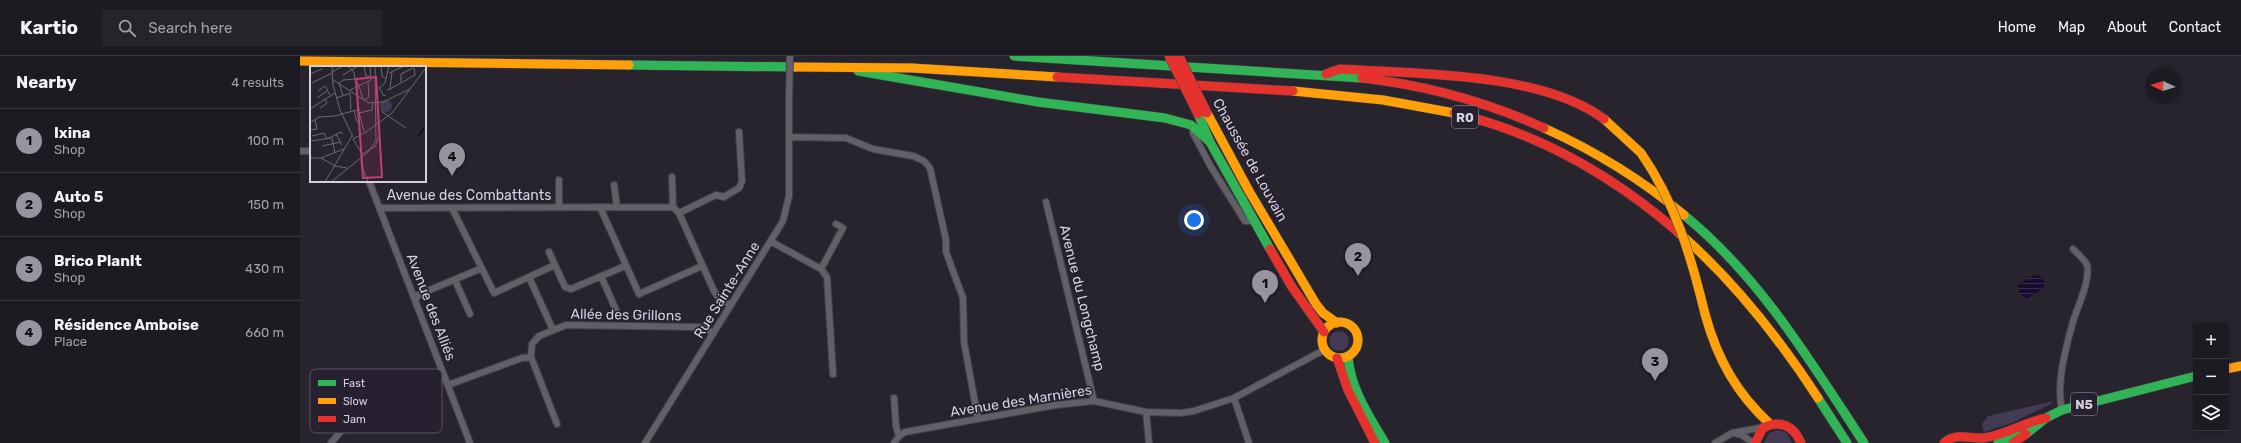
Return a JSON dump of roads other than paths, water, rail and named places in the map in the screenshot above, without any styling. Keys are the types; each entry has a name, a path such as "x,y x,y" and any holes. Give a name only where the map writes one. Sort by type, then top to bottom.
{"main road":[{"name":"R0","path":"1014,56 1324,75 1381,81 1436,91 1491,105 1539,124 1597,153 1642,181 1692,220 1751,282 1809,361 1864,443"},
{"name":"Chaussée de Louvain","path":"1169,56 1299,276 1318,306 1337,323"},
{"name":"Chaussée de Louvain","path":"1179,56 1203,113 1210,142 1292,287 1324,332"},
{"name":"R0","path":"300,61 846,66 983,71 1201,84 1367,98 1428,107 1482,121 1535,140 1585,165 1638,199 1686,237 1717,267 1761,317 1847,443"},
{"path":"846,66 861,73 912,79 1038,102 1171,119 1192,124 1210,142"},
{"path":"1324,75 1340,69 1489,79 1524,84 1563,96 1593,112 1619,131 1641,153 1666,190 1679,221 1718,355 1731,380 1751,409 1767,426"},
{"name":"Chaussée de Louvain","path":"1269,247 1272,244 1277,246 1289,267 1299,276"},
{"path":"1337,358 1348,356 1357,346 1357,335 1351,327 1337,323 1332,324 1324,332 1322,338 1324,350 1337,358 1348,390 1375,443"},
{"path":"1348,356 1349,371 1385,443"},
{"path":"2229,368 2241,366"},
{"name":"N5","path":"1998,443 2026,434 2046,418 2062,410 2122,393 2193,377"},
{"name":"N5","path":"1944,443 1952,437 1989,436 2011,430 2032,419 2046,418"},
{"path":"1754,443 1759,432 1767,426 1777,422 1790,426 1799,437 1801,443"},
{"path":"2013,443 2026,434"},
{"path":"1961,436 1970,443"}],"street":[{"name":"Rue Sainte-Anne","path":"645,443 730,305 772,242 787,209 790,56"},
{"path":"679,213 716,195 724,197 739,188 742,181 738,132"},
{"path":"1193,133 1224,189 1245,221 1254,221"},
{"path":"789,137 846,138 873,149 914,156 930,168 946,240 946,252 963,298 964,342 978,419"},
{"path":"672,177 672,207 679,213 702,266 718,297 730,305"},
{"name":"Avenue des Combattants","path":"559,180 559,207"},
{"name":"Avenue des Alliés","path":"369,182 416,299 470,443"},
{"path":"614,185 617,207"},
{"path":"1224,189 1235,188 1249,191"},
{"name":"Avenue du Longchamp","path":"1046,202 1094,401"},
{"path":"600,207 625,266 639,294 702,266"},
{"name":"Avenue des Combattants","path":"380,208 672,207"},
{"path":"452,208 494,292 555,265"},
{"path":"821,269 843,228 836,224"},
{"path":"772,242 821,269 827,277 833,374"},
{"path":"2062,410 2059,397 2065,357 2072,325 2087,279 2087,265 2073,249"},
{"path":"549,252 568,289 625,266"},
{"path":"416,299 418,295 482,268"},
{"path":"601,276 616,310"},
{"path":"529,277 553,330"},
{"path":"455,280 470,314"},
{"name":"Allée des Grillons","path":"531,357 531,350 535,339 566,325 706,328 713,334"},
{"name":"Avenue des Marnières","path":"899,436 905,432 1094,401 1146,412 1181,413 1210,407 1234,398 1324,350"},
{"path":"448,385 522,358 531,357 557,424"},
{"path":"894,398 896,426 899,436 894,443"},
{"path":"1234,398 1249,443"},
{"path":"1146,412 1149,443"},
{"path":"1715,443 1732,433 1767,426"},
{"path":"331,443 340,433"},
{"path":"1732,433 1742,435 1754,443"}],"place":[{"name":"Résidence Amboise","path":"452,176"},
{"name":"Auto 5","path":"1358,276"},
{"name":"Ixina","path":"1265,303"},
{"name":"Brico PlanIt","path":"1655,381"}]}
